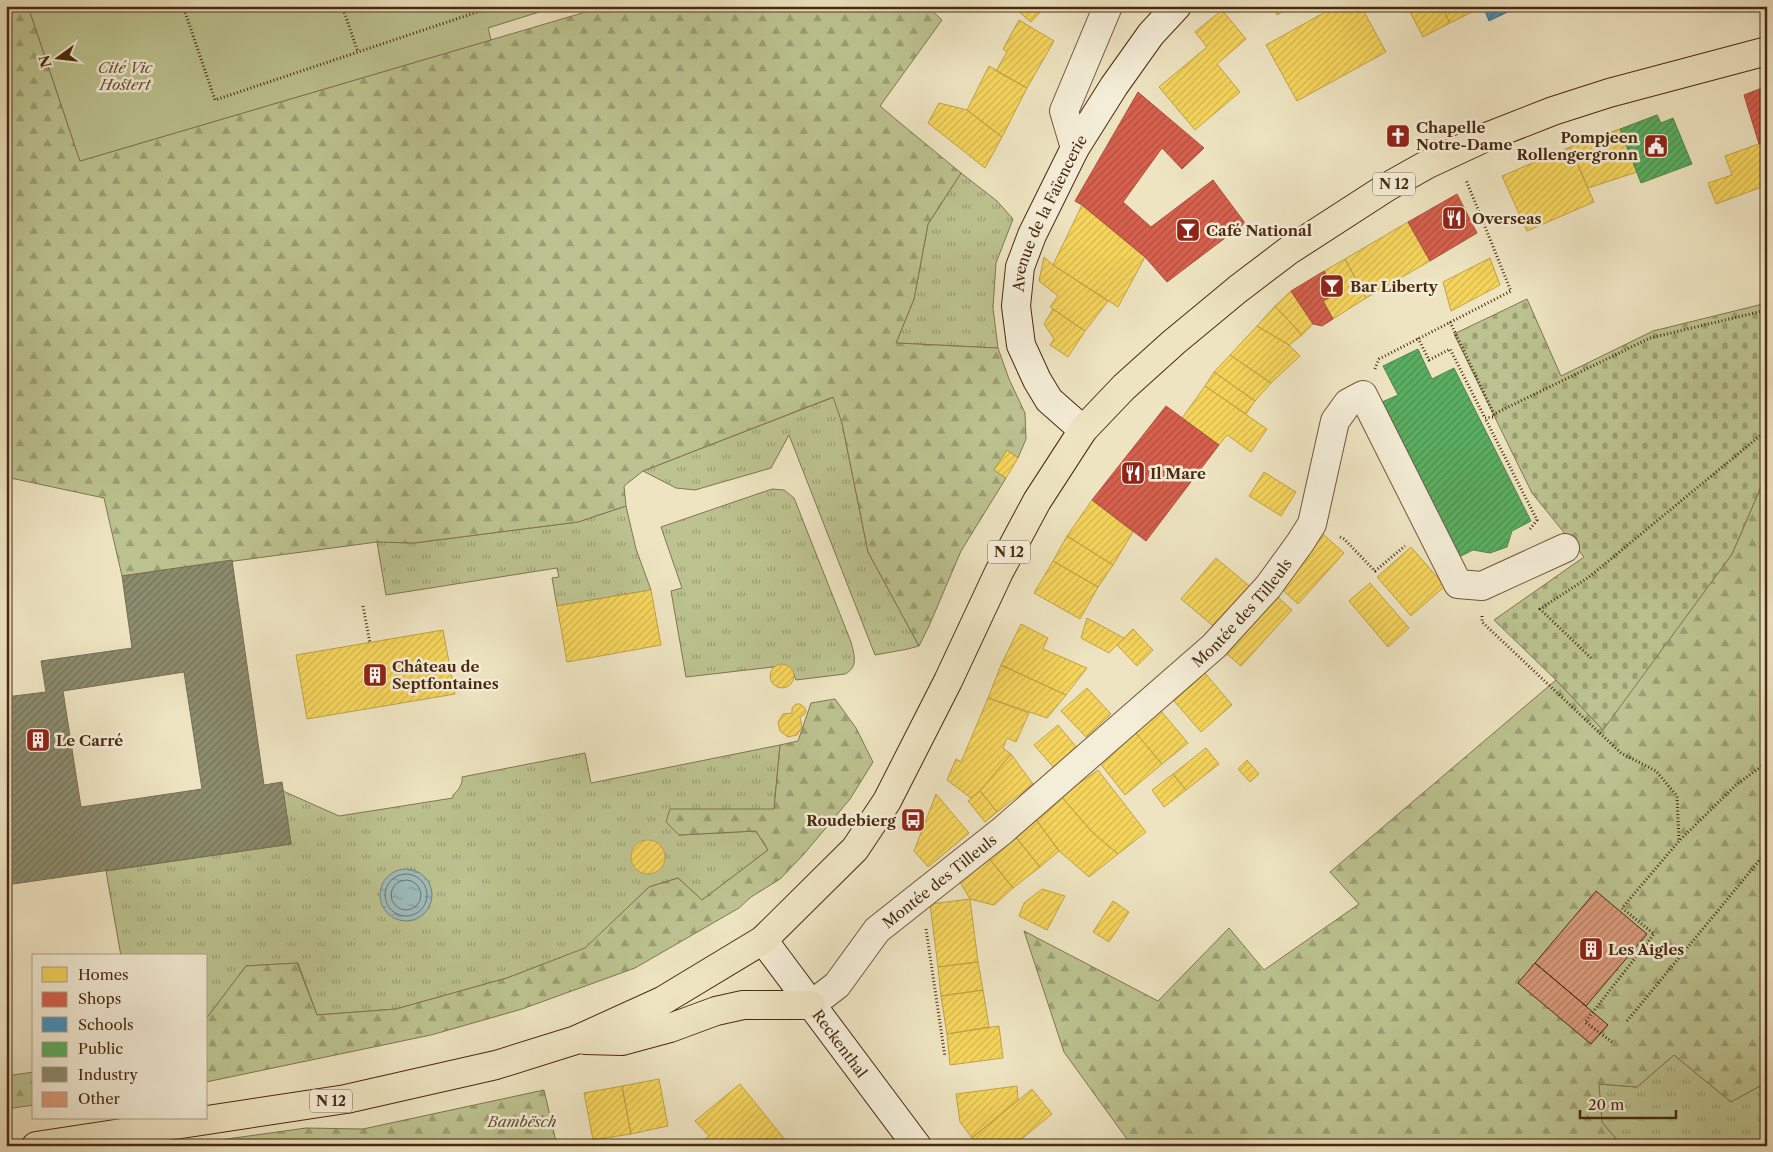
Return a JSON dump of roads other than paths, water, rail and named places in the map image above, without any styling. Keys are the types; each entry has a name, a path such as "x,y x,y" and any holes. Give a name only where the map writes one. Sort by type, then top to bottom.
{"main road":[{"name":"N 12","path":"36,1146 346,1099 496,1065 576,1040 662,1001 763,940 855,849 887,801 948,681 999,572 1037,501 1083,430 1124,388 1174,342 1238,289 1288,252 1428,164 1484,138 1553,111 1609,93 1767,50"},
{"name":"N 12","path":"576,1040 622,1040 670,1028 716,1010 743,1005 811,1004"},
{"name":"N 12","path":"173,1146 212,1120"}],"street":[{"path":"1075,148 1064,111 1108,6"},
{"name":"Avenue de la Faïencerie","path":"1083,430 1049,400 1037,380 1021,344 1016,306 1020,267 1032,235 1075,148 1114,86 1151,34 1177,6"},
{"name":"Montée des Tilleuls","path":"811,1004 837,985 877,930 1002,830 1214,646 1268,587 1312,524 1335,421 1348,403 1363,395 1458,584 1482,586 1565,548"},
{"name":"Reckenthal","path":"763,940 917,1146"}],"water":[{"path":"401,869 411,869 425,876 432,890 432,900 425,914 411,921 401,921 391,917 384,910 380,900 380,890 384,880 391,873"}],"place":[{"name":"Chapelle Notre-Dame","path":"1398,136"},
{"name":"Pompjeen Rollengergronn","path":"1656,146"},
{"name":"Overseas","path":"1454,218"},
{"name":"Café National","path":"1188,230"},
{"name":"Bar Liberty","path":"1332,286"},
{"name":"Il Mare","path":"1133,473"},
{"name":"Château de Septfontaines","path":"375,675"},
{"name":"Le Carré","path":"38,740"},
{"name":"Roudebierg","path":"913,820"},
{"name":"Les Aigles","path":"1591,949"}],"park label":[{"name":"Cité Vic Hostert","path":"125,76"},
{"name":"Bambësch","path":"522,1121"}]}
